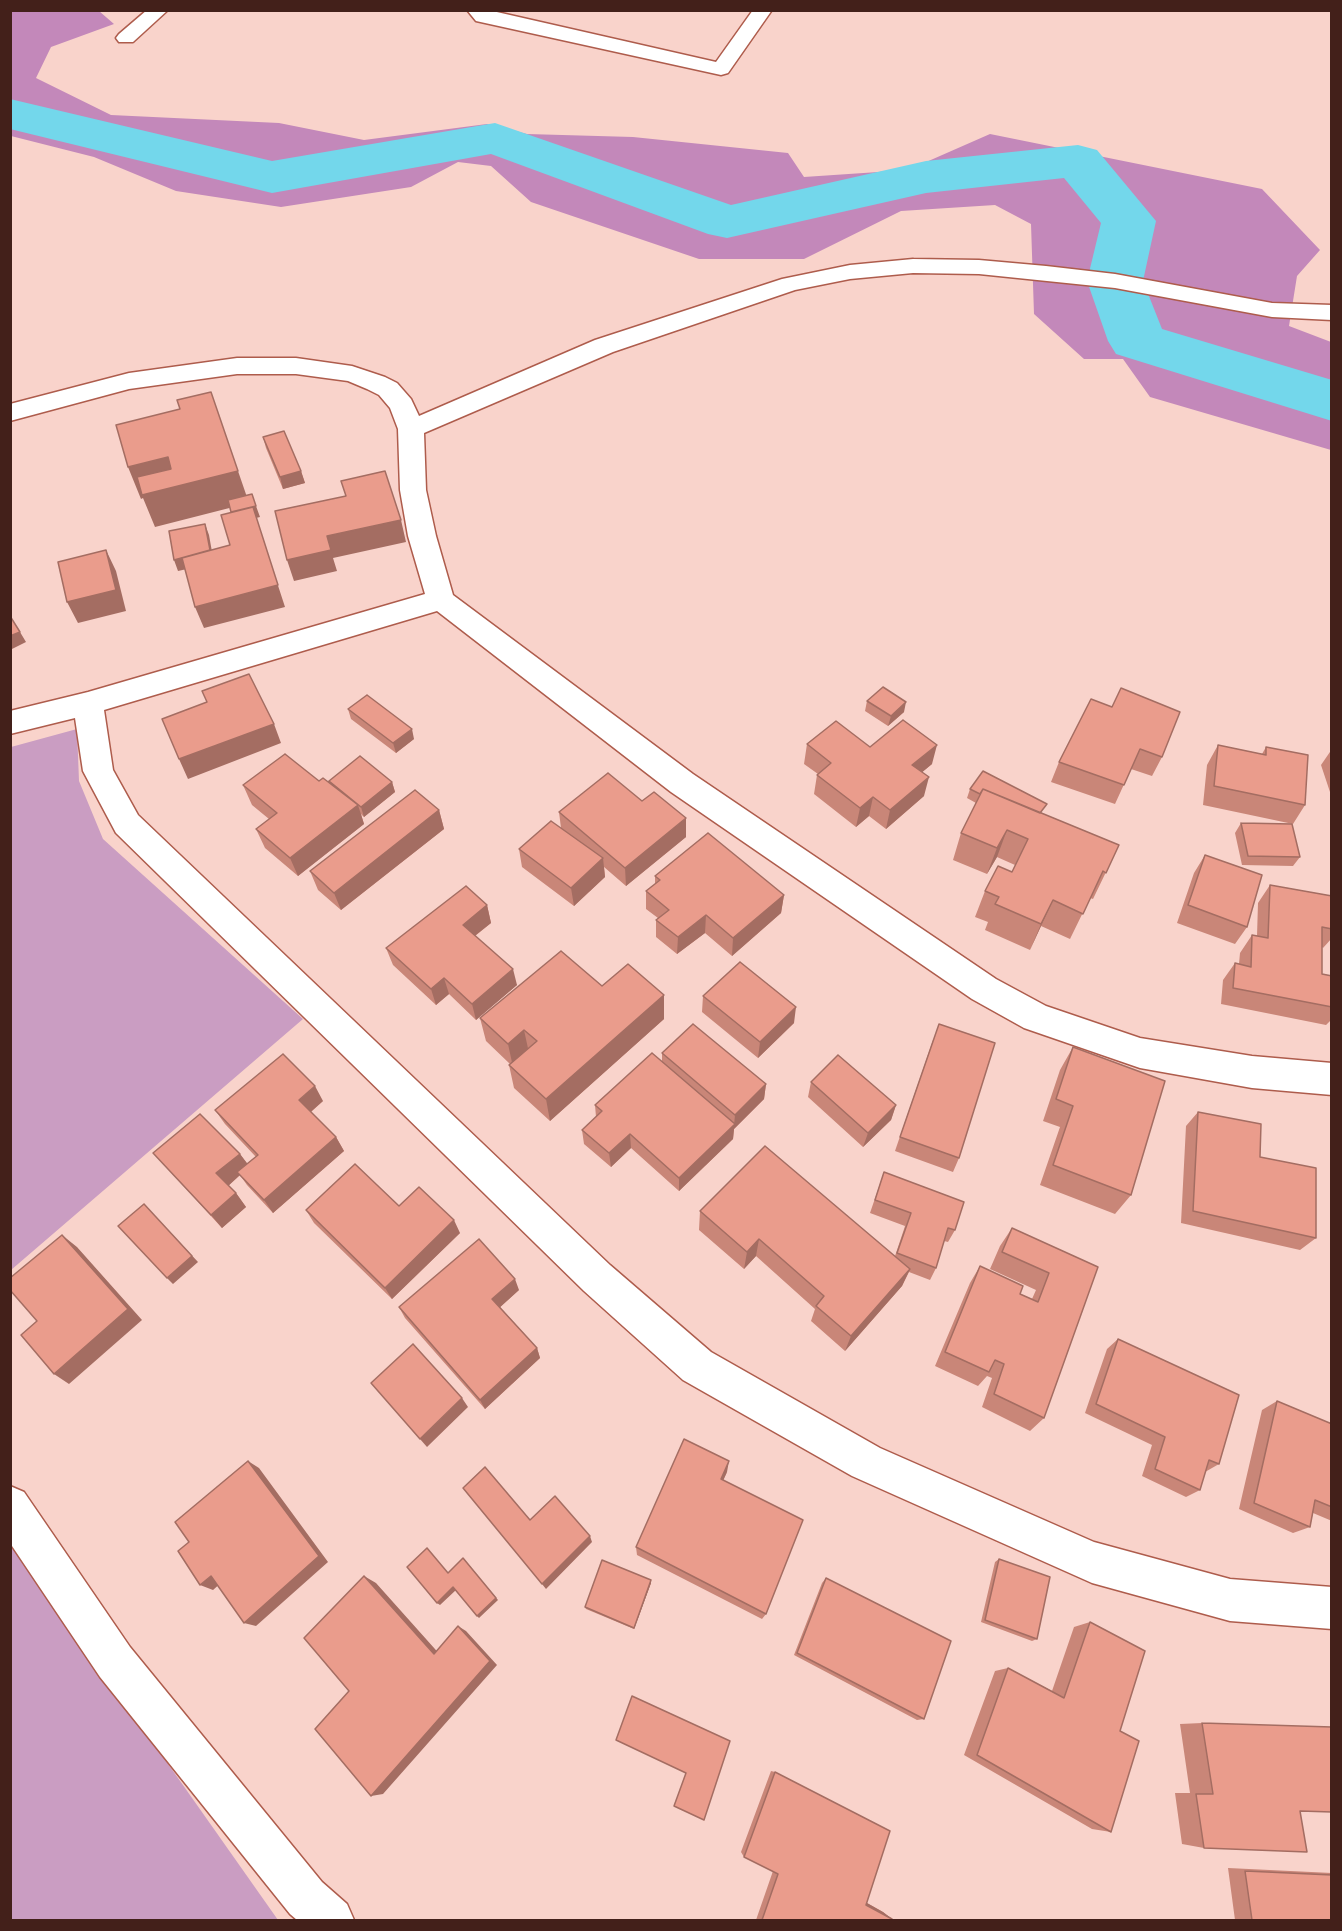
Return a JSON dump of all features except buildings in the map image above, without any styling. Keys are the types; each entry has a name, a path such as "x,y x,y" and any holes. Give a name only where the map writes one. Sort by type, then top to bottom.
{"street":[{"path":"126,38 159,10"},
{"path":"476,10 483,17 721,69 764,10"},
{"path":"411,429 604,346 790,284 850,272 913,266 979,267 1115,281 1272,310 1332,313"},
{"path":"10,413 129,381 237,366 296,366 352,374 388,389 402,405 411,429 413,490 422,536 441,600 682,783 984,989 1036,1017 1140,1053 1252,1072 1332,1079"},
{"path":"10,723 88,703 441,600"},
{"path":"88,703 98,771 127,824 597,1278 697,1366 866,1462 1092,1562 1230,1600 1332,1608"},
{"path":"10,1506 115,1662 306,1898 331,1920"}],"shaded area":[{"path":"10,11 99,11 114,24 51,47 36,78 111,115 279,123 364,140 487,124 527,134 633,137 788,153 804,177 908,170 990,134 1262,189 1320,250 1297,276 1289,326 1331,342 1331,450 1150,397 1123,359 1084,359 1034,314 1031,224 995,205 901,211 804,259 699,259 531,202 491,166 458,162 411,187 281,207 176,191 94,157 11,136"},
{"path":"77,729 79,781 103,839 303,1019 11,1270 11,747"},
{"path":"11,1541 278,1920 11,1920"}],"waterway":[{"path":"10,114 272,177 495,138 727,222 926,177 1078,161 1129,221 1115,281 1137,341 1332,401"}]}
